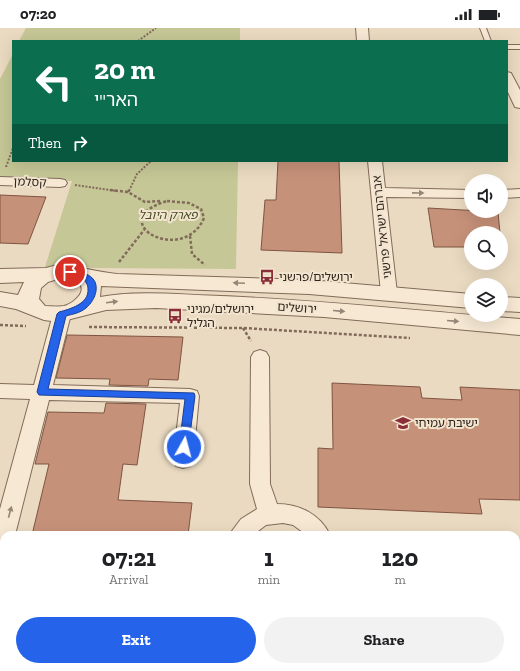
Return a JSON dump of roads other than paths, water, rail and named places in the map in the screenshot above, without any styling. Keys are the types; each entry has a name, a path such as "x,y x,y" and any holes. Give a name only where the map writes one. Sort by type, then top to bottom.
{"street":[{"path":"362,28 363,40"},
{"path":"508,78 520,104"},
{"name":"אברהם ישראל פרשני","path":"375,162 389,293"},
{"name":"קסלמן","path":"0,181 60,183"},
{"path":"378,192 464,194"},
{"path":"508,194 520,194"},
{"path":"0,276 47,275 61,271 70,272 93,279 91,284 92,291 90,299 83,306 65,318 42,392 5,531"},
{"path":"33,308 29,303 29,290 33,284 47,275"},
{"name":"ירושלים","path":"93,279 228,283 389,293 464,300"},
{"path":"0,298 20,302 41,312 65,318"},
{"name":"ירושלים","path":"65,318 89,306 126,300 245,304 520,327"},
{"path":"508,305 520,306"},
{"path":"260,357 260,484 264,501 271,514"},
{"path":"0,391 190,396 183,460"},
{"path":"243,531 248,525 258,518 271,514 284,513 297,516 308,522 315,531"}],"lane":[{"path":"483,28 488,40"},
{"path":"508,47 520,47"}],"place":[{"name":"ירושלים/פרשני","path":"267,277"},
{"name":"ירושלים/מגיני הגליל","path":"175,316"},
{"name":"ישיבת עמיחי","path":"403,423"}],"park label":[{"name":"פארק היובל","path":"168,215"}]}
